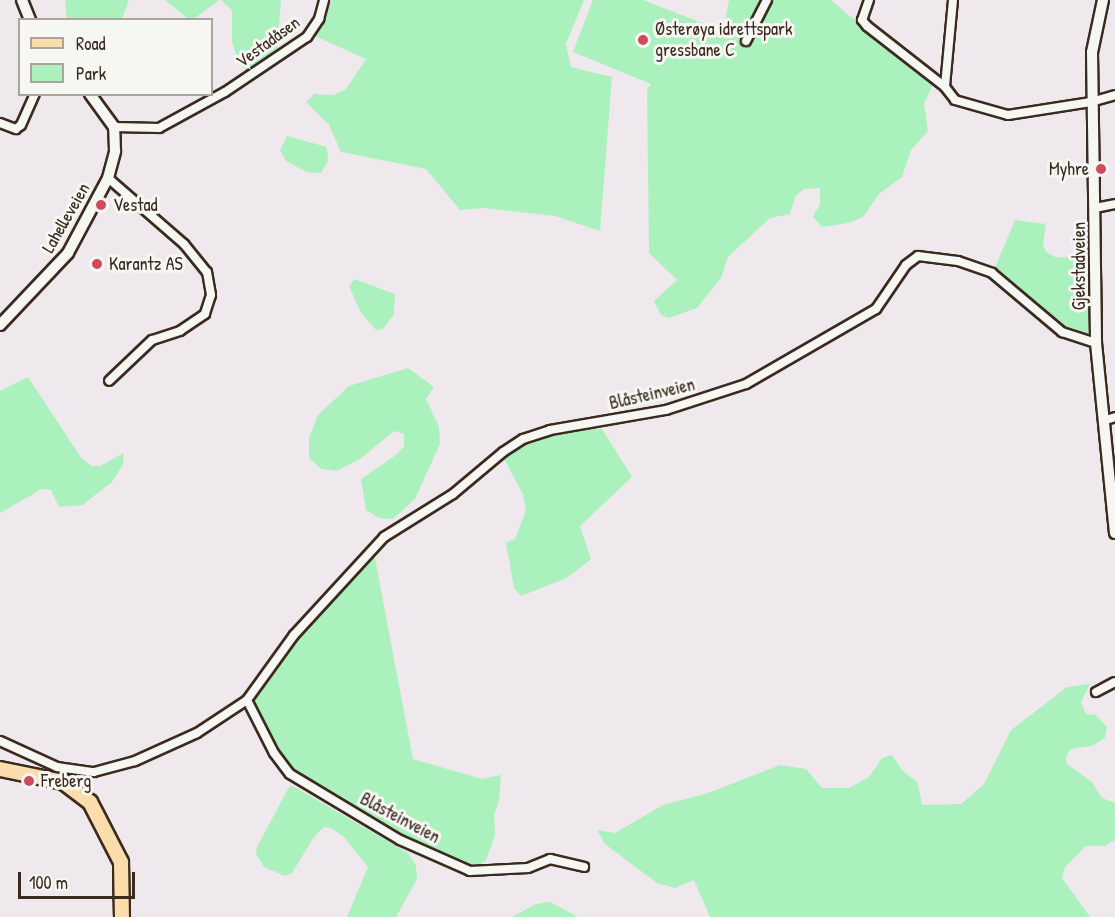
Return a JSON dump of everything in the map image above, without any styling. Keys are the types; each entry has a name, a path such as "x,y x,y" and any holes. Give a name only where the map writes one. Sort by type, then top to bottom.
{"main road":[{"path":"0,769 63,782 90,802 121,862 122,917"}],"street":[{"path":"22,0 29,18"},
{"name":"Vestadåsen","path":"114,127 159,128 225,92 307,37 319,19 324,0"},
{"path":"746,41 767,0"},
{"path":"869,0 862,20 867,26 945,87"},
{"path":"953,0 945,87 948,94 966,105 1008,115 1092,102 1115,95"},
{"name":"Gjekstadveien","path":"1103,0 1093,39 1096,342 1115,533"},
{"path":"0,123 16,129 21,125 35,96"},
{"path":"92,96 110,117 114,127"},
{"name":"Lahelleveien","path":"0,325 68,253 108,178 116,152 114,127"},
{"name":"Lahelleveien","path":"108,178 184,244 207,272 211,295 205,314 180,331 152,340 109,381"},
{"path":"1095,208 1115,204"},
{"name":"Blåsteinveien","path":"0,741 57,767 81,772 105,770 197,733 247,700 294,635 384,537 453,494 503,452 523,439 550,430 666,410 746,384 876,309 906,265 918,256 958,261 992,273 1062,332 1096,342"},
{"path":"1103,421 1115,417"},
{"path":"1096,692 1115,682"},
{"name":"Blåsteinveien","path":"247,700 274,753 290,774 400,840 470,871 528,868 550,859 584,867"}],"green space":[{"path":"65,0 129,0 122,18 67,18"},
{"path":"165,0 219,0 195,18 187,18"},
{"path":"221,0 281,0 277,51 249,73 240,65 232,42 232,10"},
{"path":"332,0 584,0 566,44 571,67 612,77 600,231 555,216 484,208 460,210 426,169 341,152 329,125 306,102 314,94 333,95 346,89 366,59 315,36"},
{"path":"593,0 643,0 723,31 729,0 831,0 932,86 924,104 928,131 911,150 902,177 879,194 863,217 849,223 822,227 813,217 820,204 820,188 804,189 795,197 790,214 770,218 728,257 721,278 697,308 669,318 661,315 654,301 677,280 649,253 647,89 651,84 573,52"},
{"path":"287,136 327,147 328,161 321,173 307,172 286,161 280,150"},
{"path":"1015,220 1046,224 1043,245 1046,252 1055,257 1091,258 1089,336 1058,327 994,270"},
{"path":"354,279 395,294 394,314 383,329 376,330 361,313 349,286"},
{"path":"408,368 434,387 426,399 439,427 440,444 415,499 393,519 379,518 366,510 361,479 396,455 404,446 404,434 394,431 360,459 337,471 321,469 309,458 309,438 318,415 349,386"},
{"path":"28,377 82,459 92,466 100,466 124,453 123,464 112,482 82,505 59,507 51,490 42,489 0,513 0,391"},
{"path":"602,429 632,477 580,526 591,559 567,578 521,596 514,588 506,543 515,539 526,510 523,494 503,457 519,447 571,430"},
{"path":"374,553 413,759 482,779 501,775 499,801 494,815 495,835 486,860 480,865 466,865 422,845 319,789 287,766 256,714 252,699 279,660"},
{"path":"1090,684 1081,702 1086,714 1096,715 1107,727 1105,738 1092,746 1070,749 1066,758 1067,764 1092,782 1102,798 1115,803 1115,840 1104,846 1086,846 1065,867 1062,878 1090,917 710,917 694,880 675,888 657,883 605,844 597,830 615,833 663,805 708,793 780,765 806,769 822,788 849,788 869,777 882,758 892,755 903,771 918,783 922,805 961,804 984,784 1011,730 1067,687"},
{"path":"293,786 408,853 416,865 417,879 396,917 347,917 368,867 344,837 331,828 324,827 314,837 292,873 285,876 264,867 256,854 257,847 289,787"},
{"path":"550,902 578,917 512,917 536,904"}],"place":[{"name":"Østerøya idrettspark gressbane C","path":"643,40"},
{"name":"Myhre","path":"1101,169"},
{"name":"Vestad","path":"101,205"},
{"name":"Karantz AS","path":"97,264"},
{"name":"Freberg","path":"29,781"}]}
